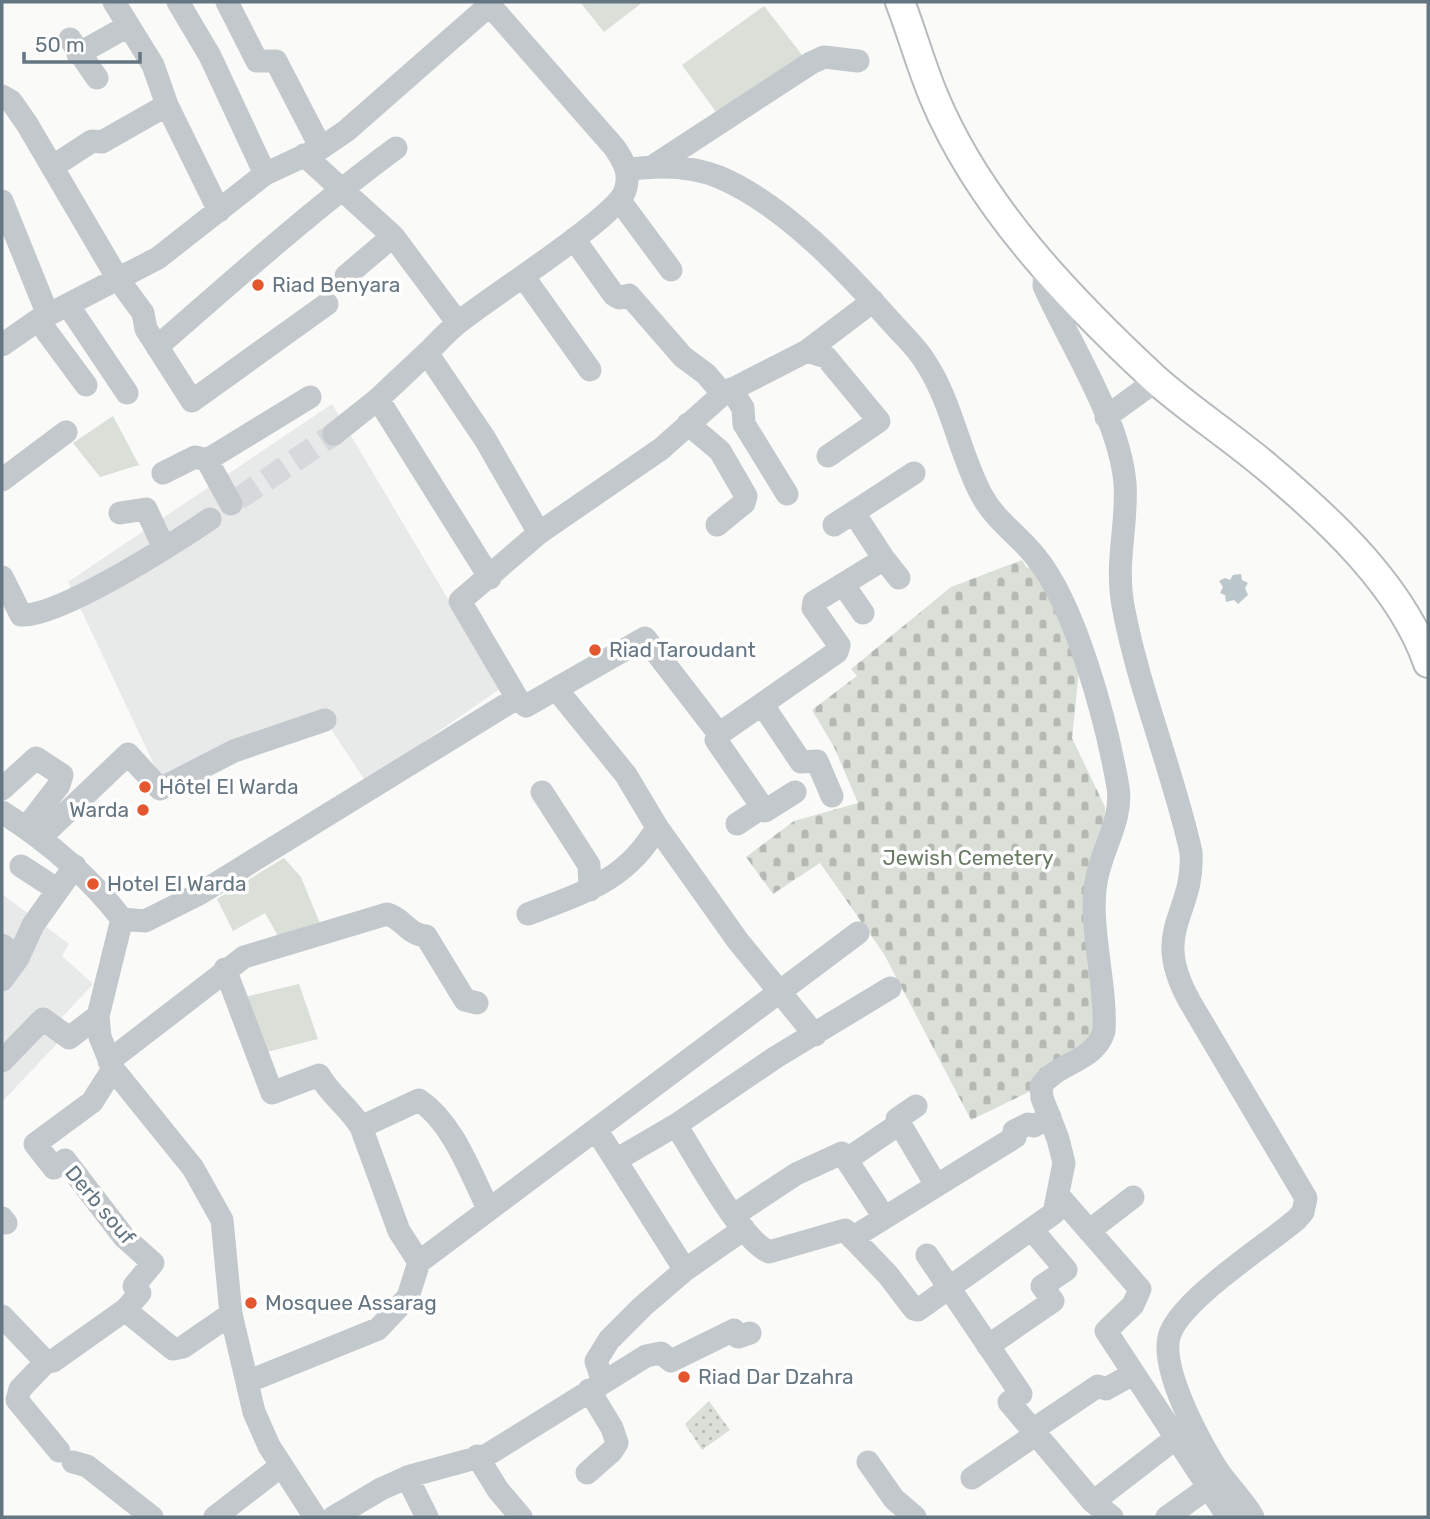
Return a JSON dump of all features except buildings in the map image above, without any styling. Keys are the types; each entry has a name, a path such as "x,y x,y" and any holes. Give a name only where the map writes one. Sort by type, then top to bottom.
{"main road":[{"path":"900,2 935,98 975,175 1045,269 1157,380 1269,468 1322,518 1381,580 1423,635 1428,663"}],"street":[{"path":"114,2 153,65 167,106 219,211"},
{"path":"177,2 211,56 265,174"},
{"path":"227,2 257,61 276,61 288,78 313,151 342,188 393,236 458,323"},
{"path":"2,345 43,317 158,258 265,174 313,151 364,117 490,3 611,143 627,170 625,193 620,201 574,239 458,323 378,399 334,434"},
{"path":"97,78 74,47 128,26"},
{"path":"655,165 811,62 824,57 859,61"},
{"path":"2,96 11,102 27,124 118,279 143,313 146,329 188,398 195,401 327,304"},
{"path":"52,167 92,141 106,140 167,106"},
{"path":"157,347 261,259 300,220 396,148"},
{"path":"627,170 655,165 690,168 719,177 767,205 829,257 925,360 939,384 965,462 983,497 999,522 1035,555 1054,584 1089,675 1120,799 1096,880 1104,1031 1091,1052 1041,1086 1042,1098 1064,1163 1054,1213 1033,1231 952,1288 918,1310 914,1309 888,1275 845,1230 769,1252 760,1248 739,1222 676,1125"},
{"path":"2,201 43,317 86,385"},
{"path":"620,201 671,270"},
{"path":"346,276 393,236"},
{"path":"574,239 614,295 619,298 629,295 683,357 727,391 743,408 744,424 787,494"},
{"path":"1045,269 1044,286 1107,417 1125,485 1118,559 1120,593 1133,651 1191,852 1190,877 1172,944 1177,973 1191,1002 1306,1198 1303,1212 1297,1219 1182,1313 1169,1336 1168,1357 1196,1431 1215,1467 1254,1517"},
{"path":"523,276 590,370"},
{"path":"719,734 645,638 531,706 522,705 460,601 490,578 539,533 639,465 727,391 807,351 873,302"},
{"path":"68,305 127,393"},
{"path":"807,351 826,357 879,421 828,456"},
{"path":"427,353 485,439 539,533"},
{"path":"1107,417 1157,380"},
{"path":"163,473 195,457 207,460 310,397"},
{"path":"378,399 490,578"},
{"path":"688,424 720,451 746,496 744,503 717,525"},
{"path":"2,480 66,432"},
{"path":"2,577 21,615 28,616 63,603 164,548 226,508 207,460"},
{"path":"834,525 914,473"},
{"path":"120,513 146,509 164,548"},
{"path":"854,513 899,578"},
{"path":"794,792 765,811 716,740 719,734 840,649 813,604 884,559"},
{"path":"843,584 863,613"},
{"path":"557,690 626,775 657,827 738,941 815,1035"},
{"path":"2,812 33,832 75,866 122,919 145,921 199,894 517,698"},
{"path":"762,704 802,762 817,761 832,796"},
{"path":"33,832 128,754 160,789 234,751 325,720"},
{"path":"2,789 36,758 62,775 33,832"},
{"path":"541,792 589,865 590,890"},
{"path":"737,824 763,807"},
{"path":"527,914 590,890 643,852 657,827"},
{"path":"21,866 58,890"},
{"path":"2,980 10,951 33,925 75,866"},
{"path":"111,1065 225,969 244,957 387,914 395,916 412,934 426,936 465,1000 477,1003"},
{"path":"122,919 99,1016 100,1037 111,1065 193,1168 222,1220 231,1314 260,1429 315,1517"},
{"path":"247,1382 378,1329 408,1297 419,1262 858,933"},
{"path":"225,969 271,1093 320,1074 332,1097 347,1104 361,1127 399,1231 419,1262"},
{"path":"616,1160 676,1125 890,988"},
{"path":"2,1061 43,1019 69,1038 99,1016"},
{"name":"Derb souf","path":"111,1065 92,1102 35,1144 54,1168 65,1160 124,1237 153,1262 134,1286 139,1293 125,1310"},
{"path":"361,1127 419,1100 431,1108 457,1146 488,1208"},
{"path":"916,1106 897,1119 936,1185"},
{"path":"852,1238 1015,1137 1014,1131 1028,1124 1034,1126 1050,1117"},
{"path":"846,1160 899,1124"},
{"path":"597,1131 685,1270"},
{"path":"587,1474 617,1443 596,1386 596,1361 601,1350 643,1306 739,1222 796,1174 842,1153 884,1216"},
{"path":"1058,1195 1140,1289 1133,1305 1106,1331 1228,1517"},
{"path":"1089,1231 1133,1196"},
{"path":"988,1346 1053,1301 1042,1286 1066,1270 1033,1231"},
{"path":"927,1255 952,1288 1021,1394 1009,1402 1093,1502 1112,1517"},
{"path":"152,1517 87,1466 66,1456 17,1400 20,1389 46,1362 53,1361 125,1310 173,1349 183,1347 231,1314"},
{"path":"2,1316 46,1362"},
{"path":"334,1517 407,1477 497,1449 651,1354 661,1353 671,1361 734,1330 738,1337 750,1334"},
{"path":"972,1478 1098,1386 1106,1389 1133,1374"},
{"path":"1093,1502 1176,1438"},
{"path":"477,1456 482,1468 521,1517"},
{"path":"867,1462 894,1499 915,1517"},
{"path":"215,1517 281,1466"},
{"path":"407,1477 427,1517"},
{"path":"1167,1517 1209,1487"}],"shaded area":[{"path":"332,404 501,688 366,782 325,720 165,788 68,582"},
{"path":"1241,574 1242,580 1248,583 1245,588 1248,595 1238,604 1234,600 1226,602 1225,595 1220,593 1223,587 1219,581 1225,578 1230,580 1233,575"},
{"path":"2,894 69,944 62,956 93,984 55,1025 65,1035 2,1102"}],"green space":[{"path":"580,2 643,2 604,32"},
{"path":"764,6 806,60 719,116 682,65"},
{"path":"113,416 139,465 100,477 73,443"},
{"name":"Jewish Cemetery","path":"1022,560 1027,568 1036,564 1080,661 1072,738 1105,807 1096,1041 1033,1090 971,1120 884,954 820,863 773,894 746,857 794,821 858,803 834,747 812,710 857,676 851,669 951,587"},
{"path":"284,858 301,877 323,931 282,943 265,913 233,931 217,899"},
{"path":"299,984 318,1039 259,1054 240,998"},
{"path":"709,1401 730,1430 702,1450 685,1424"}],"tunnel":[{"path":"238,499 334,434"}],"place":[{"name":"Riad Benyara","path":"258,285"},
{"name":"Riad Taroudant","path":"595,650"},
{"name":"Hôtel El Warda","path":"145,787"},
{"name":"Warda","path":"143,810"},
{"name":"Hotel El Warda","path":"93,884"},
{"name":"Mosquee Assarag","path":"251,1303"},
{"name":"Riad Dar Dzahra","path":"684,1377"}]}
